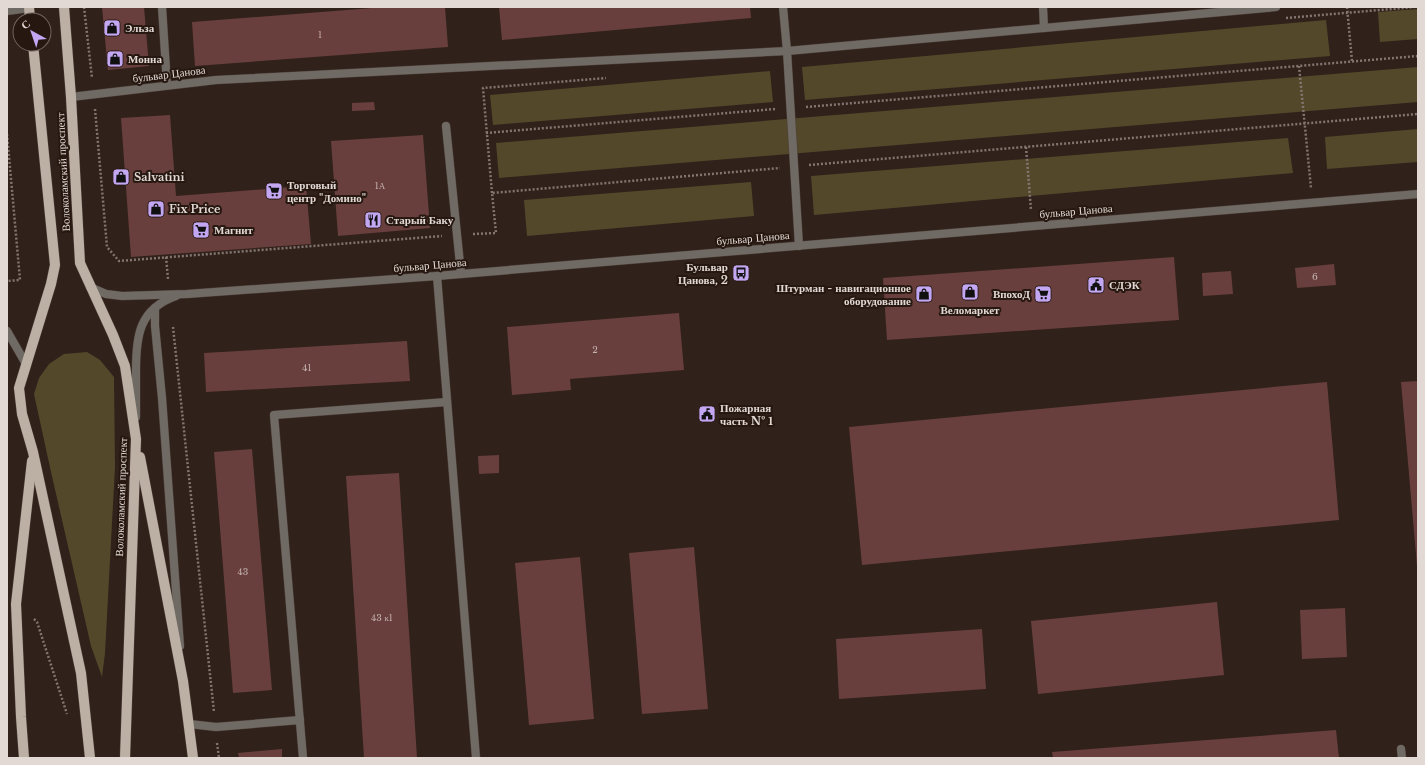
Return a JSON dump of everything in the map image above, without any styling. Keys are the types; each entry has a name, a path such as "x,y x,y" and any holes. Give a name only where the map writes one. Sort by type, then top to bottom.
{"main road":[{"name":"Волоколамский проспект","path":"64,7 71,97 80,263 113,335 125,366 136,439 125,758"},
{"name":"Волоколамский проспект","path":"34,52 55,265 51,284 19,388 22,414 33,452 81,674 90,758"},
{"path":"136,439 183,681 193,758"},
{"path":"24,758 16,604 33,452"}],"street":[{"path":"162,7 167,85"},
{"path":"783,7 799,246"},
{"path":"1043,7 1044,28"},
{"name":"бульвар Цанова","path":"71,97 216,80 786,51 1276,7"},
{"path":"7,11 29,8"},
{"path":"446,126 462,274"},
{"name":"бульвар Цанова","path":"90,287 106,294 122,296 170,297 187,294 462,274 1418,194"},
{"path":"437,276 476,758"},
{"path":"136,439 136,343 143,324 155,308 170,297"},
{"path":"155,308 155,326 162,398 183,681"},
{"path":"7,330 26,364"},
{"path":"303,758 274,415 447,402"},
{"path":"189,724 216,727 300,720"},
{"path":"1401,749 1402,758"}],"path":[{"path":"84,7 94,95 107,247 119,261 496,233 483,88"},
{"path":"1347,7 1352,62"},
{"path":"486,133 1418,56"},
{"path":"1299,66 1313,202"},
{"path":"492,192 1418,114"},
{"path":"7,134 20,280 7,281"},
{"path":"1026,147 1032,226"},
{"path":"166,257 219,758"},
{"path":"16,604 37,622 52,665 68,721"}],"shaded area":[{"path":"1418,9 1418,39 1380,42 1378,12"},
{"path":"1326,20 1330,56 805,100 802,67"},
{"path":"1418,67 1418,102 499,178 496,143"},
{"path":"770,71 773,102 493,125 490,95"},
{"path":"1418,129 1418,162 1327,169 1325,137"},
{"path":"1288,138 1293,173 814,215 811,176"},
{"path":"751,182 754,216 527,236 524,200"},
{"path":"87,352 100,360 114,377 115,467 105,653 102,677 91,646 34,394 39,378 49,364 64,354"}],"building":[{"path":"102,7 144,7 149,66 108,70"},
{"path":"385,7 445,7 448,47 195,66 192,22"},
{"path":"499,7 750,7 751,18 502,40"},
{"path":"374,102 375,110 352,111 352,103"},
{"name":"Торговый центр \"Домино\"","path":"170,115 176,196 306,186 311,244 131,257 121,118"},
{"path":"423,135 430,228 338,236 331,141"},
{"path":"1174,257 1179,320 887,340 883,278"},
{"path":"1334,264 1336,285 1297,288 1295,268"},
{"path":"1231,271 1233,294 1203,296 1202,273"},
{"path":"679,313 684,370 570,379 571,390 512,395 507,327"},
{"path":"407,341 410,381 206,392 204,353"},
{"path":"1418,381 1418,566 1417,566 1401,382"},
{"path":"1327,382 1339,520 862,565 849,427"},
{"path":"252,449 272,690 233,693 214,452"},
{"path":"499,455 499,473 479,474 478,456"},
{"path":"399,473 417,758 364,758 346,476"},
{"path":"694,547 708,709 642,714 629,553"},
{"path":"580,557 594,719 529,725 515,563"},
{"path":"1217,602 1224,675 1038,694 1031,621"},
{"path":"1345,608 1347,657 1302,659 1300,610"},
{"path":"982,629 986,689 839,699 836,639"},
{"path":"1336,730 1339,758 1053,758 1052,752"},
{"path":"282,749 282,758 239,758 238,753"}],"place":[{"name":"Эльза","path":"112,28"},
{"name":"Монна","path":"115,59"},
{"name":"Salvatini","path":"121,177"},
{"name":"Торговый центр \"Домино\"","path":"274,191"},
{"name":"Fix Price","path":"156,209"},
{"name":"Старый Баку","path":"373,220"},
{"name":"Магнит","path":"201,230"},
{"name":"Бульвар Цанова, 2","path":"741,273"},
{"name":"СДЭК","path":"1096,285"},
{"name":"Веломаркет","path":"970,292"},
{"name":"Штурман - навигационное оборудование","path":"924,294"},
{"name":"ВпохоД","path":"1043,294"},
{"name":"Пожарная часть № 1","path":"707,414"}]}
